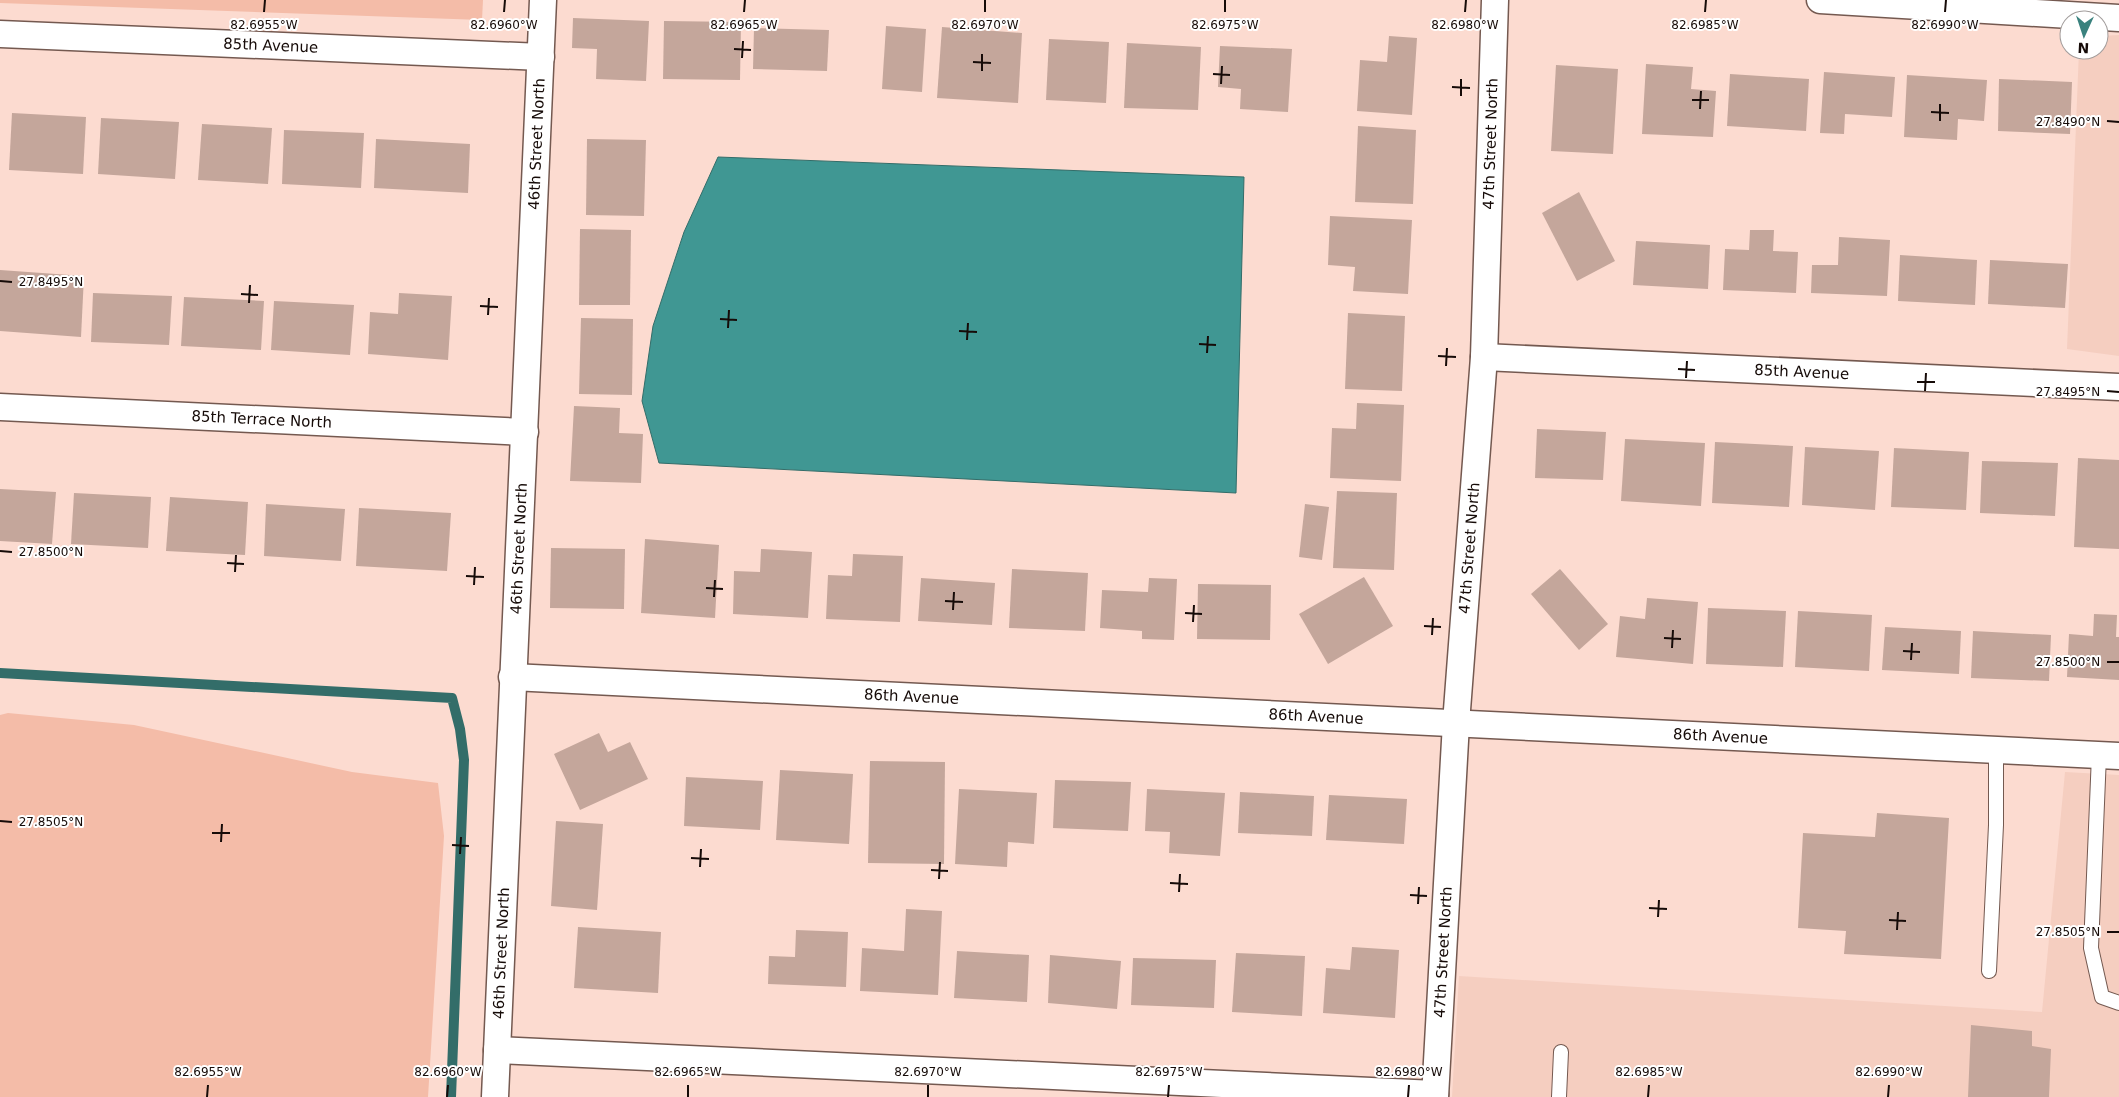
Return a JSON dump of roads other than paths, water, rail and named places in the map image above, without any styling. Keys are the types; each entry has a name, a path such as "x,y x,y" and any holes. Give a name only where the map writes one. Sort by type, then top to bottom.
{"street":[{"name":"46th Street North","path":"495,1097 543,0"},
{"name":"47th Street North","path":"1435,1096 1456,723 1484,357 1495,0"},
{"path":"1820,0 2119,18"},
{"name":"85th Avenue","path":"0,34 541,57"},
{"name":"85th Avenue","path":"1484,357 2119,387"},
{"name":"85th Terrace North","path":"0,408 525,432"},
{"name":"86th Avenue","path":"512,677 2109,756"},
{"path":"498,1050 1435,1096"}],"lane":[{"path":"1989,970 1996,825 1996,750"},
{"path":"2109,756 2091,948 2102,997 2119,1003"},
{"path":"1559,1097 1561,1052"}],"water":[{"path":"718,157 1244,177 1236,493 659,463 642,401 653,326 684,232"}],"waterway":[{"path":"0,673 452,698 460,729 464,760 451,1097"}]}
